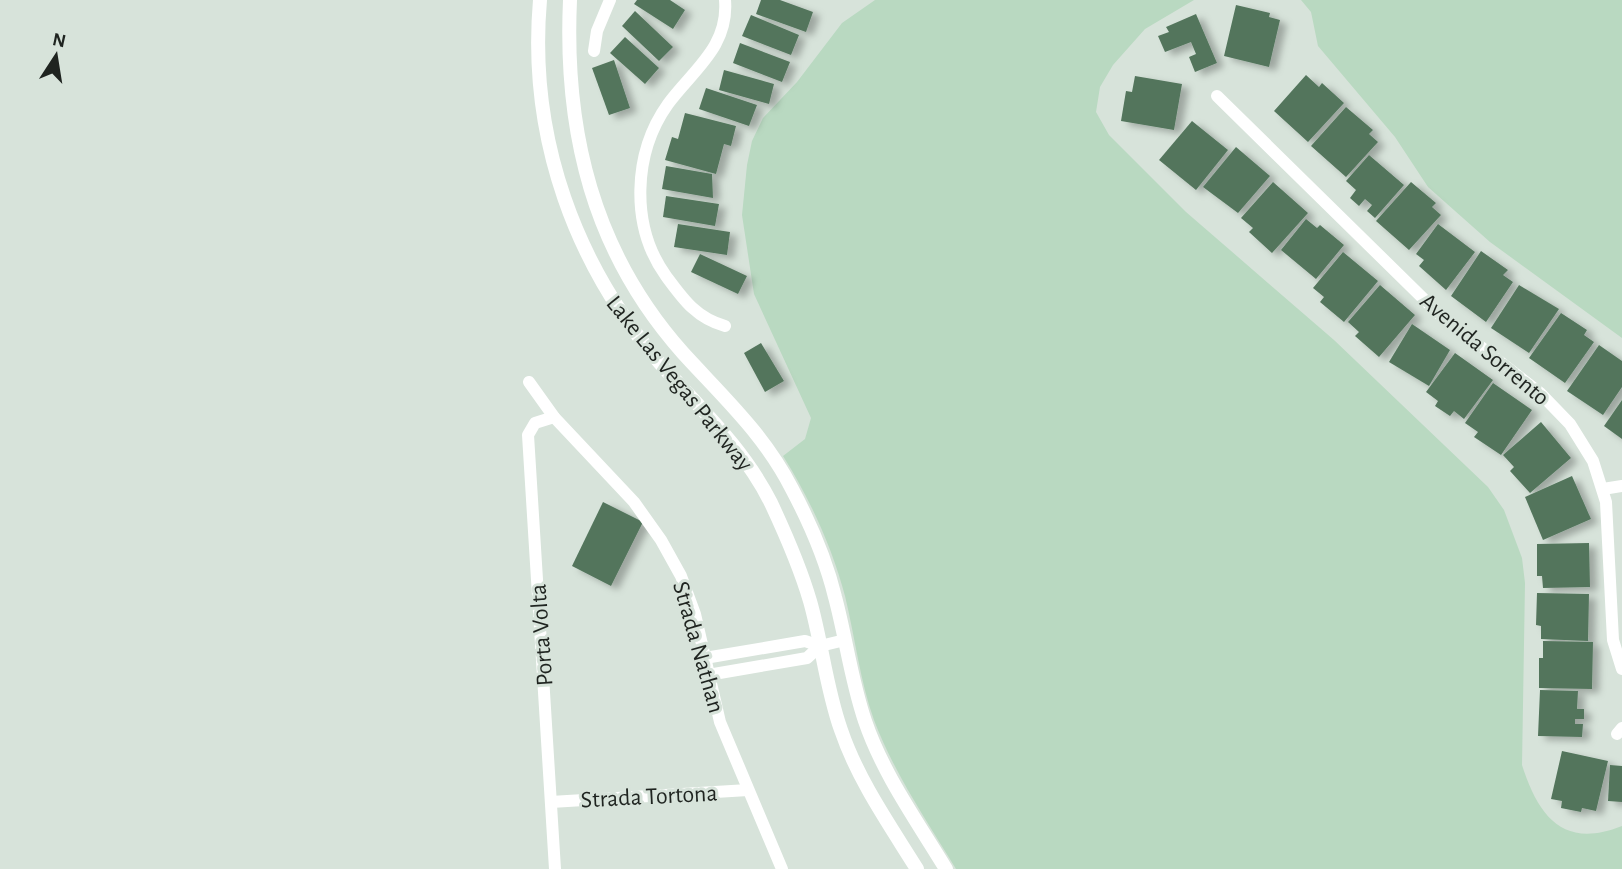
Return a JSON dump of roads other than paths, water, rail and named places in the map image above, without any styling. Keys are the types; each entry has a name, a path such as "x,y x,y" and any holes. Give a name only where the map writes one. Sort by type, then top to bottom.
{"street":[{"name":"Lake Las Vegas Parkway","path":"540,0 539,82 546,135 559,187 578,237 603,285 632,329 731,441 769,499 793,549 811,602 831,697 855,763 917,869"},
{"name":"Lake Las Vegas Parkway","path":"570,0 568,54 571,108 582,162 599,214 621,263 650,310 683,353 723,392 760,437 792,487 817,540 835,596 856,691 878,752 946,869"},
{"path":"594,51 597,31 610,0"},
{"path":"725,0 723,25 713,52 667,106 654,129 645,153 640,187 648,239 662,270 691,308 710,321 725,326"},
{"name":"Avenida Sorrento","path":"1217,96 1440,315 1556,408 1583,442 1603,489 1610,524 1613,640 1622,669"},
{"name":"Strada Nathan","path":"529,382 554,418 634,502 662,540 681,576 720,722 782,869"},
{"name":"Porta Volta","path":"554,418 535,423 528,435 555,869"},
{"path":"1603,489 1622,486"},
{"path":"705,658 805,640 820,646"},
{"path":"708,675 807,658 820,646 845,640"},
{"name":"Strada Tortona","path":"551,802 748,790"}]}
